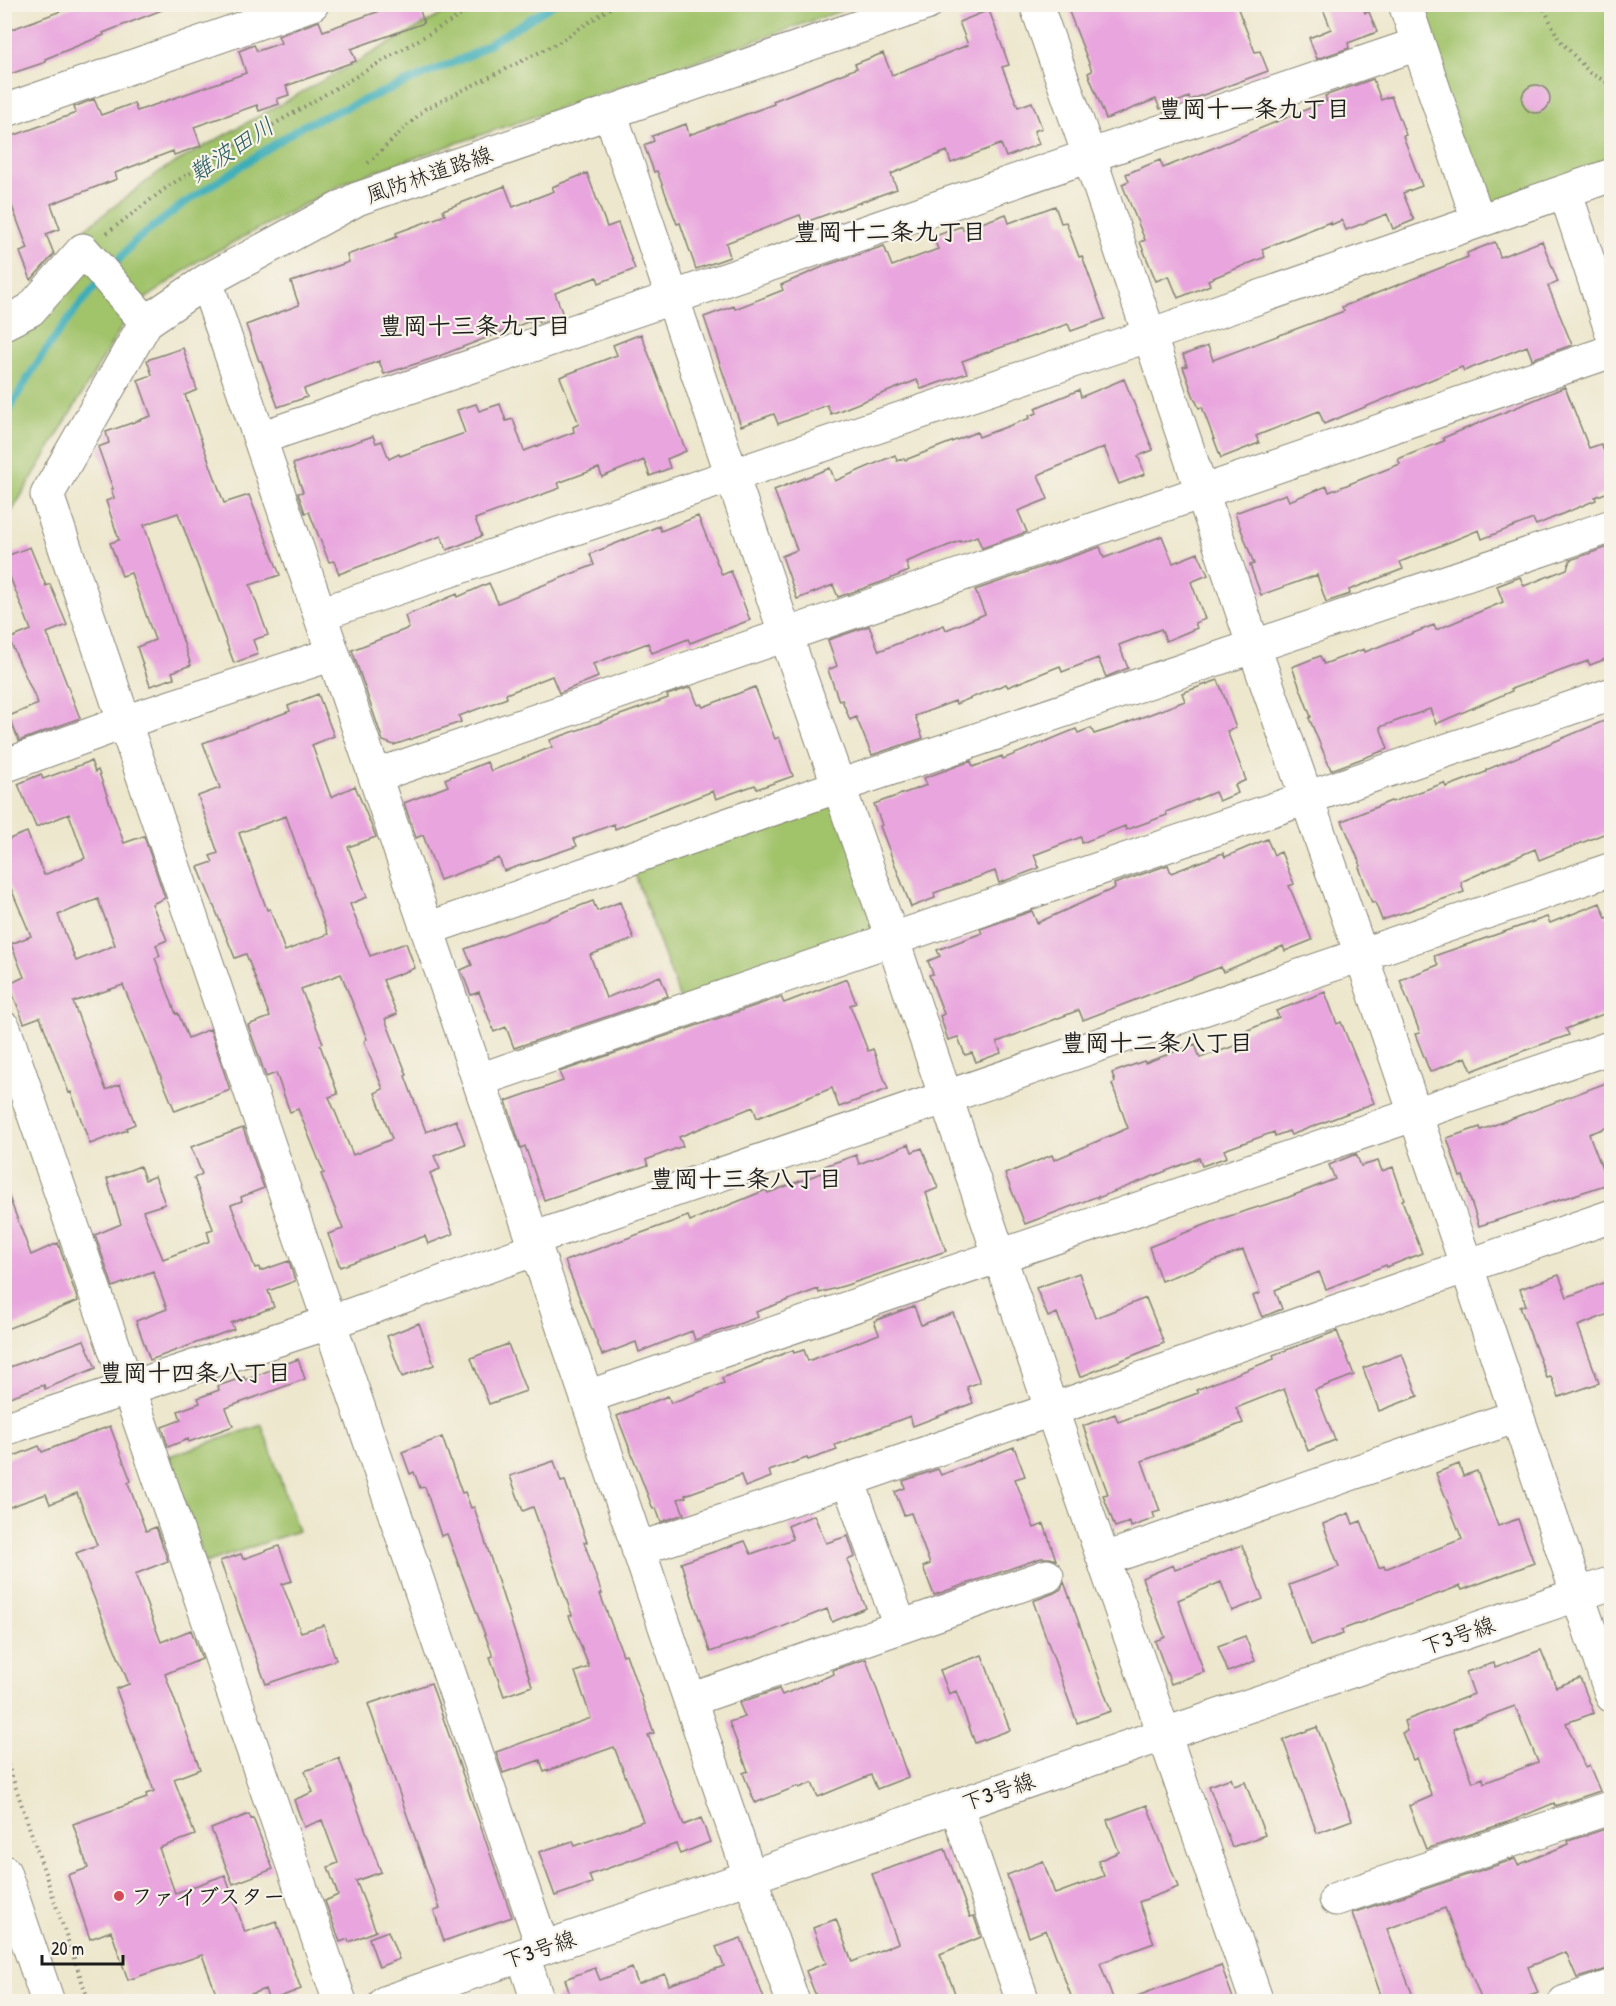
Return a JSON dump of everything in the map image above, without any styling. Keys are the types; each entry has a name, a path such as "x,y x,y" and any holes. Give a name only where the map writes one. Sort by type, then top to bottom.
{"street":[{"path":"4,111 312,4"},
{"name":"風防林道路線","path":"137,312 206,281 357,199 926,4"},
{"path":"1036,4 1254,647 1361,954 1611,1696"},
{"path":"1405,4 1478,220"},
{"path":"260,438 1418,44"},
{"path":"610,112 1051,1408 1257,2001"},
{"path":"320,614 1150,335 1611,175"},
{"path":"1564,191 1611,333"},
{"path":"4,323 30,310 86,254 137,312 47,495 331,1322 533,1951 538,2001"},
{"path":"206,281 793,2001"},
{"path":"375,776 786,633 1203,494 1611,351"},
{"path":"427,929 839,786 1611,526"},
{"path":"4,766 125,722 333,654"},
{"path":"479,1080 1611,694"},
{"path":"4,1429 331,1322 534,1244 945,1096 1611,869"},
{"path":"4,1028 340,2001"},
{"path":"586,1397 1611,1047"},
{"path":"638,1549 848,1480 1611,1216"},
{"path":"1105,1559 1517,1416"},
{"path":"848,1480 900,1626"},
{"path":"690,1700 1047,1576"},
{"name":"下3号線","path":"386,2001 1611,1583"},
{"path":"956,1805 1023,2001"},
{"path":"1336,1899 1611,1808"},
{"path":"4,1872 48,2001"},
{"path":"1565,2001 1611,1986"}],"path":[{"path":"86,254 170,185 480,4"},
{"path":"367,164 425,109 558,43 616,4"},
{"path":"1542,4 1558,38 1590,73 1611,85"},
{"path":"4,1753 89,2001"},
{"path":"4,1986 10,2001"}],"green space":[{"path":"446,5 858,5 350,180 198,261 133,308 5,523 5,336 74,237 162,170 444,13"},
{"path":"1405,5 1611,5 1611,175 1478,220"},
{"path":"839,786 892,938 684,1010 629,858"},
{"path":"262,1425 298,1531 205,1563 169,1456"}],"building":[{"path":"80,4 172,4 172,6 103,33 104,35 45,59 46,62 4,76 4,32"},
{"path":"374,4 418,4 424,23 351,49 356,61 286,86 289,95 277,99 279,104 259,111 257,105 194,127 201,146 174,155 173,151 115,173 117,179 51,204 60,229 46,234 54,254 31,280 20,252 28,249 10,201 4,203 4,139 76,113 74,107 94,99 101,115 134,103 137,111 246,73 239,51 254,45 257,51 281,43 278,36 319,21 323,31 377,12"},
{"path":"1066,4 1236,4 1255,52 1260,51 1268,71 1160,109 1156,99 1106,119 1088,73 1092,71"},
{"path":"1321,4 1362,4 1365,13 1369,12 1377,32 1348,43 1349,48 1317,59 1309,38 1331,29"},
{"path":"989,10 1009,65 1002,67 1018,107 1032,102 1042,128 1034,131 1039,144 1006,157 1001,144 951,163 947,151 891,174 897,189 803,223 800,215 726,243 730,257 696,269 680,223 677,224 657,171 654,172 644,145 654,141 652,136 686,124 689,135 774,104 773,101 857,68 855,64 883,53 892,75 968,45 959,22"},
{"path":"1373,79 1381,100 1391,96 1422,186 1403,193 1414,220 1393,229 1387,214 1346,230 1342,220 1331,225 1330,222 1262,249 1265,257 1208,280 1210,285 1178,298 1169,276 1156,281 1140,242 1145,240 1122,184 1129,181 1126,174 1160,160 1163,168 1327,101 1325,96"},
{"path":"1536,85 1546,89 1550,99 1546,109 1536,113 1526,109 1522,99 1526,89"},
{"path":"587,173 607,227 618,223 635,269 599,283 597,277 555,293 563,315 539,323 538,318 434,358 384,374 379,361 304,389 307,397 278,407 246,325 299,305 291,282 349,262 347,255 397,237 396,233 445,215 443,210 505,186 513,207 554,191 552,187"},
{"path":"1055,206 1061,223 1066,222 1079,257 1082,256 1105,319 1071,331 1068,324 962,361 967,373 921,389 917,380 831,414 827,405 778,424 774,414 741,426 704,317 734,306 735,309 783,290 781,285 827,265 884,246 892,266 938,249 933,237 962,226 963,230 1006,214 1009,223"},
{"path":"1542,241 1558,282 1548,286 1572,345 1532,359 1527,346 1464,371 1462,367 1324,424 1319,411 1256,436 1259,443 1221,458 1202,407 1199,408 1193,395 1183,367 1187,366 1183,355 1208,346 1213,360 1344,311 1342,307 1468,257 1467,253 1495,242 1500,257"},
{"path":"641,334 686,451 667,459 670,468 650,476 644,460 602,477 599,468 558,483 560,488 475,519 482,536 447,550 441,536 339,574 334,561 329,562 309,512 305,513 298,493 303,492 293,464 373,436 376,443 382,441 389,459 399,454 400,456 465,433 457,410 476,404 479,411 500,404 506,421 513,419 524,451 574,432 573,427 579,424 560,377 617,355 613,345"},
{"path":"183,348 197,390 185,395 224,503 249,495 280,575 250,585 268,635 253,640 258,654 234,663 178,513 144,525 191,665 172,672 174,678 150,686 137,647 155,640 131,573 122,576 110,543 119,540 106,501 114,498 111,489 113,489 98,447 109,443 106,432 151,416 138,380 152,375 147,360"},
{"path":"1124,379 1153,450 1138,456 1145,474 1119,484 1104,447 1038,475 1048,499 1018,511 1027,532 982,548 977,536 906,562 909,571 882,582 838,597 833,585 797,599 782,556 797,550 774,490 830,468 835,481 895,455 897,461 904,458 905,460 977,432 979,437 1030,418 1029,416 1037,413 1035,408 1079,390 1081,397"},
{"path":"1565,387 1589,448 1601,444 1611,470 1611,491 1595,497 1596,500 1536,525 1533,519 1482,539 1479,530 1400,562 1403,569 1349,590 1350,594 1326,602 1317,575 1261,595 1250,565 1254,564 1235,513 1286,494 1289,501 1327,486 1329,492 1400,464 1398,459 1444,441 1443,438"},
{"path":"698,516 722,575 731,571 750,620 690,643 688,639 652,653 648,643 593,664 598,677 559,693 552,676 506,694 507,698 459,716 461,722 394,745 383,741 352,650 409,628 405,616 457,594 458,597 489,583 498,603 594,565 590,554 659,526 661,531"},
{"path":"1162,536 1173,563 1198,553 1208,575 1191,582 1205,619 1195,623 1197,628 1166,641 1161,629 1119,645 1128,668 1106,677 1098,658 1062,672 1060,666 1008,687 1006,684 956,704 955,701 915,716 923,738 872,755 856,717 850,720 842,700 839,701 828,670 837,666 828,640 869,626 879,651 944,625 946,630 985,614 975,590 1100,547 1104,558"},
{"path":"1611,546 1611,657 1590,665 1588,661 1511,689 1512,691 1436,724 1430,709 1380,727 1388,749 1331,770 1309,718 1311,717 1292,667 1320,656 1324,664 1364,649 1365,652 1434,625 1436,630 1503,602 1497,586 1520,577 1524,586 1567,569 1570,560"},
{"path":"30,547 46,586 50,584 67,625 47,633 80,718 19,741 9,716 38,704 9,639 31,630 6,567 9,555"},
{"path":"1218,680 1236,728 1227,731 1246,780 1235,785 1238,793 1219,801 1215,792 1166,812 1167,815 1126,830 1125,826 1082,843 1081,837 1034,855 1039,868 999,883 995,871 934,893 935,898 911,907 874,804 927,785 924,778 971,761 973,767 1002,756 1003,759 1076,729 1078,733 1091,728 1094,734 1116,727 1185,701 1182,693"},
{"path":"691,687 698,705 701,704 703,707 755,687 775,739 779,737 793,776 757,789 755,785 716,799 713,791 615,829 614,824 574,839 577,846 504,871 499,858 440,880 423,835 416,838 404,803 448,786 445,779 487,762 491,771 552,747 550,740 668,698 667,695"},
{"path":"318,694 334,736 312,745 331,797 355,786 376,837 348,847 367,897 350,904 370,956 406,943 415,968 383,980 397,1014 385,1019 426,1132 456,1120 465,1144 434,1156 440,1169 430,1173 453,1234 428,1244 425,1236 340,1267 328,1234 343,1229 321,1174 324,1173 298,1109 290,1112 276,1073 266,1077 248,1025 270,1017 246,954 235,958 198,867 213,862 210,856 218,853 198,796 220,788 203,743 290,711 288,706","holes":["286,816 328,934 285,951 270,909 267,910 239,833","341,974 367,1039 364,1041 383,1089 375,1093 392,1139 353,1155 329,1097 338,1094 320,1045 323,1043 301,989"]},
{"path":"1611,718 1611,831 1539,860 1535,849 1461,882 1464,892 1382,920 1375,902 1372,903 1359,867 1361,866 1342,821 1391,801 1444,783 1446,787 1486,772 1486,770"},
{"path":"91,761 95,772 98,770 124,843 144,836 165,898 152,904 167,940 156,945 160,956 155,958 176,1014 178,1013 188,1038 210,1029 230,1090 175,1111 123,985 73,1002 106,1090 120,1084 135,1124 126,1128 127,1130 90,1144 40,1017 24,1023 9,984 24,977 11,944 31,936 9,884 4,886 4,841 27,832 44,875 85,858 69,814 36,827 18,784 41,774 43,779","holes":["98,899 115,945 76,961 58,915"]},
{"path":"1267,839 1274,855 1281,852 1294,884 1289,886 1312,940 1285,951 1283,946 1223,972 1221,967 1083,1020 1079,1010 997,1042 1001,1053 976,1062 972,1053 965,1055 958,1037 948,1040 940,1016 944,1014 929,975 933,974 928,961 940,956 937,950 982,933 980,929 1032,911 1037,923 1115,888 1114,884 1168,865 1171,873 1223,853 1225,857"},
{"path":"593,901 597,911 620,902 634,939 590,955 606,998 660,976 668,996 514,1048 506,1027 494,1032 479,992 471,995 461,970 472,965 465,949"},
{"path":"1600,903 1606,918 1611,916 1611,1011 1566,1029 1569,1035 1472,1071 1466,1057 1430,1072 1415,1034 1420,1033 1400,980 1438,965 1434,956 1547,917 1550,923"},
{"path":"847,979 856,1003 850,1005 868,1051 873,1049 888,1089 839,1107 832,1088 757,1118 753,1107 679,1137 683,1146 646,1160 648,1165 544,1200 525,1146 521,1148 506,1101 563,1081 559,1072 781,997 784,1003"},
{"path":"1325,992 1337,1024 1341,1022 1374,1103 1291,1135 1289,1131 1275,1136 1274,1132 1224,1150 1227,1157 1202,1166 1199,1158 1025,1224 1005,1174 1052,1155 1054,1160 1128,1128 1112,1084 1115,1082 1112,1073 1195,1044 1200,1058 1240,1044 1236,1035 1279,1017 1276,1011"},
{"path":"1611,1081 1611,1126 1589,1134 1608,1184 1479,1226 1463,1176 1460,1177 1447,1138 1480,1127 1481,1130"},
{"path":"243,1128 264,1188 241,1197 242,1201 231,1205 255,1268 259,1267 260,1271 289,1261 295,1281 268,1291 274,1307 231,1323 234,1329 150,1360 136,1321 167,1309 153,1271 113,1287 95,1235 121,1224 107,1179 140,1166 145,1180 155,1176 165,1204 143,1211 163,1259 210,1241 207,1231 213,1229 194,1178 202,1174 191,1147"},
{"path":"909,1144 912,1152 922,1148 938,1188 926,1193 946,1251 847,1285 819,1293 818,1289 756,1312 758,1317 695,1340 692,1331 639,1352 636,1342 602,1355 565,1261 688,1216 690,1221 766,1190 768,1193 824,1172 822,1167 856,1155 859,1164"},
{"path":"1356,1154 1361,1166 1378,1161 1382,1171 1393,1167 1404,1199 1402,1200 1422,1253 1326,1289 1319,1272 1275,1290 1282,1309 1262,1317 1253,1296 1260,1293 1243,1250 1161,1281 1149,1247 1220,1219 1284,1199 1335,1179 1329,1165"},
{"path":"6,1189 31,1255 58,1243 78,1301 4,1330 4,1190"},
{"path":"1079,1273 1095,1318 1146,1298 1164,1343 1080,1377 1057,1313 1048,1317 1036,1288"},
{"path":"1559,1275 1567,1297 1611,1280 1611,1313 1578,1326 1599,1383 1559,1397 1551,1377 1547,1378 1520,1307 1526,1305 1520,1289"},
{"path":"914,1306 921,1325 953,1313 980,1382 967,1387 973,1403 913,1426 910,1416 835,1445 837,1450 769,1471 771,1477 745,1487 741,1475 685,1495 686,1497 678,1499 684,1514 661,1522 656,1508 653,1509 617,1416 668,1396 671,1403 724,1383 722,1378 793,1350 794,1353 804,1350 808,1361 879,1334 874,1321"},
{"path":"419,1323 434,1365 402,1377 387,1336"},
{"path":"1337,1331 1354,1375 1315,1390 1335,1440 1308,1451 1284,1389 1236,1408 1243,1423 1142,1461 1160,1511 1153,1513 1155,1518 1131,1527 1130,1522 1115,1527 1103,1495 1108,1494 1083,1426 1115,1414 1118,1422 1198,1393 1196,1390 1274,1359 1273,1355"},
{"path":"84,1340 96,1368 45,1389 44,1385 4,1399 4,1369"},
{"path":"508,1344 526,1391 489,1404 471,1358"},
{"path":"1402,1354 1418,1396 1379,1411 1363,1368"},
{"path":"298,1359 305,1379 226,1408 233,1426 168,1447 162,1427 181,1420 178,1411 200,1403 198,1398 219,1390 218,1386 244,1377 245,1380"},
{"path":"110,1426 131,1481 128,1483 146,1531 156,1527 168,1561 135,1574 161,1642 191,1630 202,1659 165,1674 200,1769 174,1779 195,1835 159,1848 175,1893 225,1875 245,1932 276,1921 301,1989 269,2001 265,1989 231,2001 219,2001 202,1955 128,1980 111,1931 90,1939 68,1875 88,1868 73,1824 147,1798 146,1794 154,1791 116,1689 129,1684 76,1553 97,1545 77,1493 50,1504 46,1494 4,1509 4,1460 39,1446 42,1452"},
{"path":"442,1437 462,1493 465,1492 471,1508 474,1507 532,1686 504,1696 490,1657 493,1656 447,1534 441,1536 425,1487 420,1488 414,1472 410,1474 402,1452"},
{"path":"1014,1447 1025,1476 1015,1479 1034,1528 1044,1524 1056,1560 1041,1558 934,1595 923,1567 930,1564 911,1513 904,1515 895,1492 905,1488 903,1481 938,1469 941,1475"},
{"path":"554,1461 561,1482 565,1481 587,1542 584,1542 602,1594 600,1594 623,1655 626,1654 654,1733 648,1735 684,1825 701,1818 710,1842 680,1854 676,1844 589,1875 592,1883 555,1896 539,1852 573,1841 575,1846 643,1821 614,1747 544,1772 540,1760 503,1773 496,1752 591,1718 575,1672 589,1667 569,1616 572,1615 533,1507 523,1511 510,1476"},
{"path":"1459,1464 1463,1476 1477,1471 1498,1526 1518,1519 1534,1563 1462,1590 1460,1586 1416,1602 1341,1630 1343,1634 1311,1645 1289,1585 1339,1567 1323,1524 1349,1513 1353,1524 1361,1521 1379,1568 1384,1566 1385,1569 1462,1539 1436,1473"},
{"path":"814,1515 826,1543 848,1536 855,1557 847,1560 866,1608 832,1622 827,1609 747,1641 747,1639 710,1652 681,1563 745,1541 751,1554 793,1539 788,1526"},
{"path":"1242,1545 1263,1599 1232,1611 1221,1582 1178,1600 1204,1672 1171,1684 1155,1641 1165,1637 1142,1578 1173,1565 1175,1570"},
{"path":"279,1546 292,1581 282,1584 301,1632 324,1625 336,1660 266,1684 220,1561 241,1554 243,1559"},
{"path":"1064,1582 1111,1711 1077,1723 1033,1601 1061,1589"},
{"path":"1245,1636 1255,1661 1228,1672 1218,1646"},
{"path":"1541,1650 1556,1687 1580,1678 1594,1713 1566,1723 1585,1767 1589,1765 1600,1791 1555,1806 1554,1803 1511,1821 1426,1849 1409,1806 1432,1796 1417,1758 1413,1760 1402,1733 1407,1731 1404,1721 1474,1694 1466,1672 1494,1663 1495,1667","holes":["1515,1706 1538,1762 1484,1783 1483,1778 1473,1782 1453,1729"]},
{"path":"982,1655 1010,1730 975,1743 956,1691 949,1694 940,1670"},
{"path":"866,1659 908,1777 877,1789 871,1775 818,1797 812,1783 799,1788 798,1786 755,1803 743,1773 748,1771 729,1722 745,1717 739,1703 779,1689 782,1695 834,1674 833,1670"},
{"path":"431,1683 512,1917 444,1941 434,1911 440,1909 368,1704"},
{"path":"1317,1727 1352,1820 1317,1833 1283,1740"},
{"path":"339,1758 381,1872 356,1881 376,1931 349,1942 348,1939 340,1942 325,1901 338,1895 328,1867 338,1863 322,1820 304,1827 294,1800 313,1792 305,1771"},
{"path":"1231,1778 1234,1786 1245,1782 1265,1835 1232,1847 1209,1786"},
{"path":"1147,1805 1178,1887 1139,1902 1154,1943 1100,1963 1114,2001 1073,2001 1046,1930 1029,1937 1007,1875 1043,1861 1055,1894 1104,1876 1098,1861 1119,1852 1107,1820"},
{"path":"249,1814 251,1819 253,1818 273,1869 233,1884 211,1829"},
{"path":"1611,1827 1611,1968 1577,1978 1566,1952 1528,1967 1538,1993 1516,2001 1482,2001 1445,1908 1387,1929 1415,2001 1383,2001 1352,1913 1515,1859 1518,1865 1569,1844 1568,1841"},
{"path":"945,1849 970,1917 974,1916 981,1937 940,1954 958,2001 818,2001 806,1971 826,1963 813,1928 836,1919 852,1962 898,1943 872,1874"},
{"path":"388,1931 399,1959 379,1967 369,1938"},
{"path":"741,1938 765,2001 556,2001 556,1997 569,1992 565,1979 595,1968 600,1980 632,1968 638,1984 665,1974 669,1985 724,1966 716,1947"},
{"path":"1221,1965 1234,2001 1129,2001 1129,1999"}],"waterway":[{"name":"難波田川","path":"110,270 135,241 183,204 302,126 471,55 554,4"},
{"name":"難波田川","path":"4,420 48,346 101,279"}],"place":[{"name":"ファイブスター","path":"119,1896"}],"district":[{"name":"豊岡十一条九丁目","path":"1254,108"},
{"name":"豊岡十二条九丁目","path":"890,231"},
{"name":"豊岡十三条九丁目","path":"475,325"},
{"name":"豊岡十二条八丁目","path":"1157,1042"},
{"name":"豊岡十三条八丁目","path":"746,1178"},
{"name":"豊岡十四条八丁目","path":"195,1372"}]}
